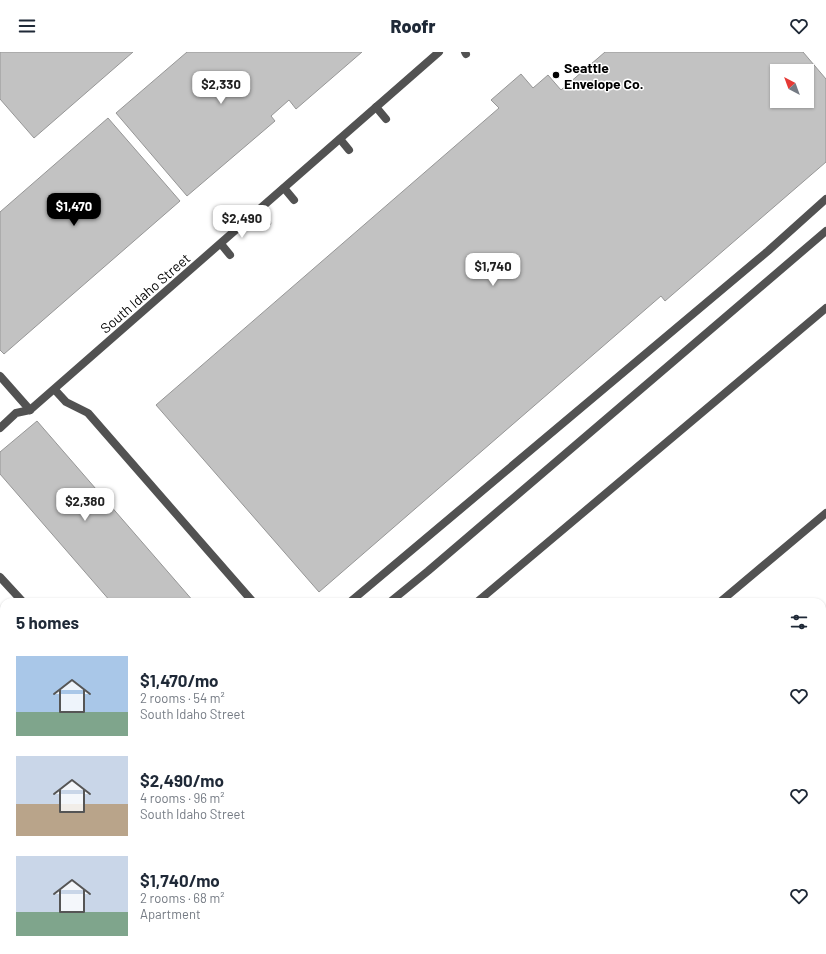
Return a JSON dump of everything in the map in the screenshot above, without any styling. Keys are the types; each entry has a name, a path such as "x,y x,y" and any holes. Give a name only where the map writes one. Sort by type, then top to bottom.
{"street":[{"name":"South Idaho Street","path":"0,428 16,413 30,410 55,390 440,52"},
{"path":"376,107 386,119"},
{"path":"340,139 349,150"},
{"path":"284,188 294,200"},
{"path":"355,598 768,251 826,199"},
{"path":"258,212 268,223"},
{"path":"395,598 825,235"},
{"path":"221,244 230,255"},
{"path":"481,598 826,308"},
{"path":"0,376 30,410"},
{"path":"55,390 66,402 88,413 250,598"},
{"path":"725,598 826,513"},
{"path":"0,577 19,598"}],"building":[{"path":"0,52 133,52 34,138 0,99"},
{"path":"187,52 362,52 296,109 289,100 271,116 275,121 187,196 116,113"},
{"path":"605,52 803,52 813,64 770,64 770,108 814,108 814,65 826,79 826,162 665,301 661,296 319,592 156,405 499,108 491,100 521,74 533,88 548,75 561,90"},
{"path":"108,118 180,201 4,354 0,350 0,212"},
{"path":"37,421 191,598 108,598 0,474 0,452"}],"place":[{"name":"Seattle Envelope Co.","path":"556,75"}]}
